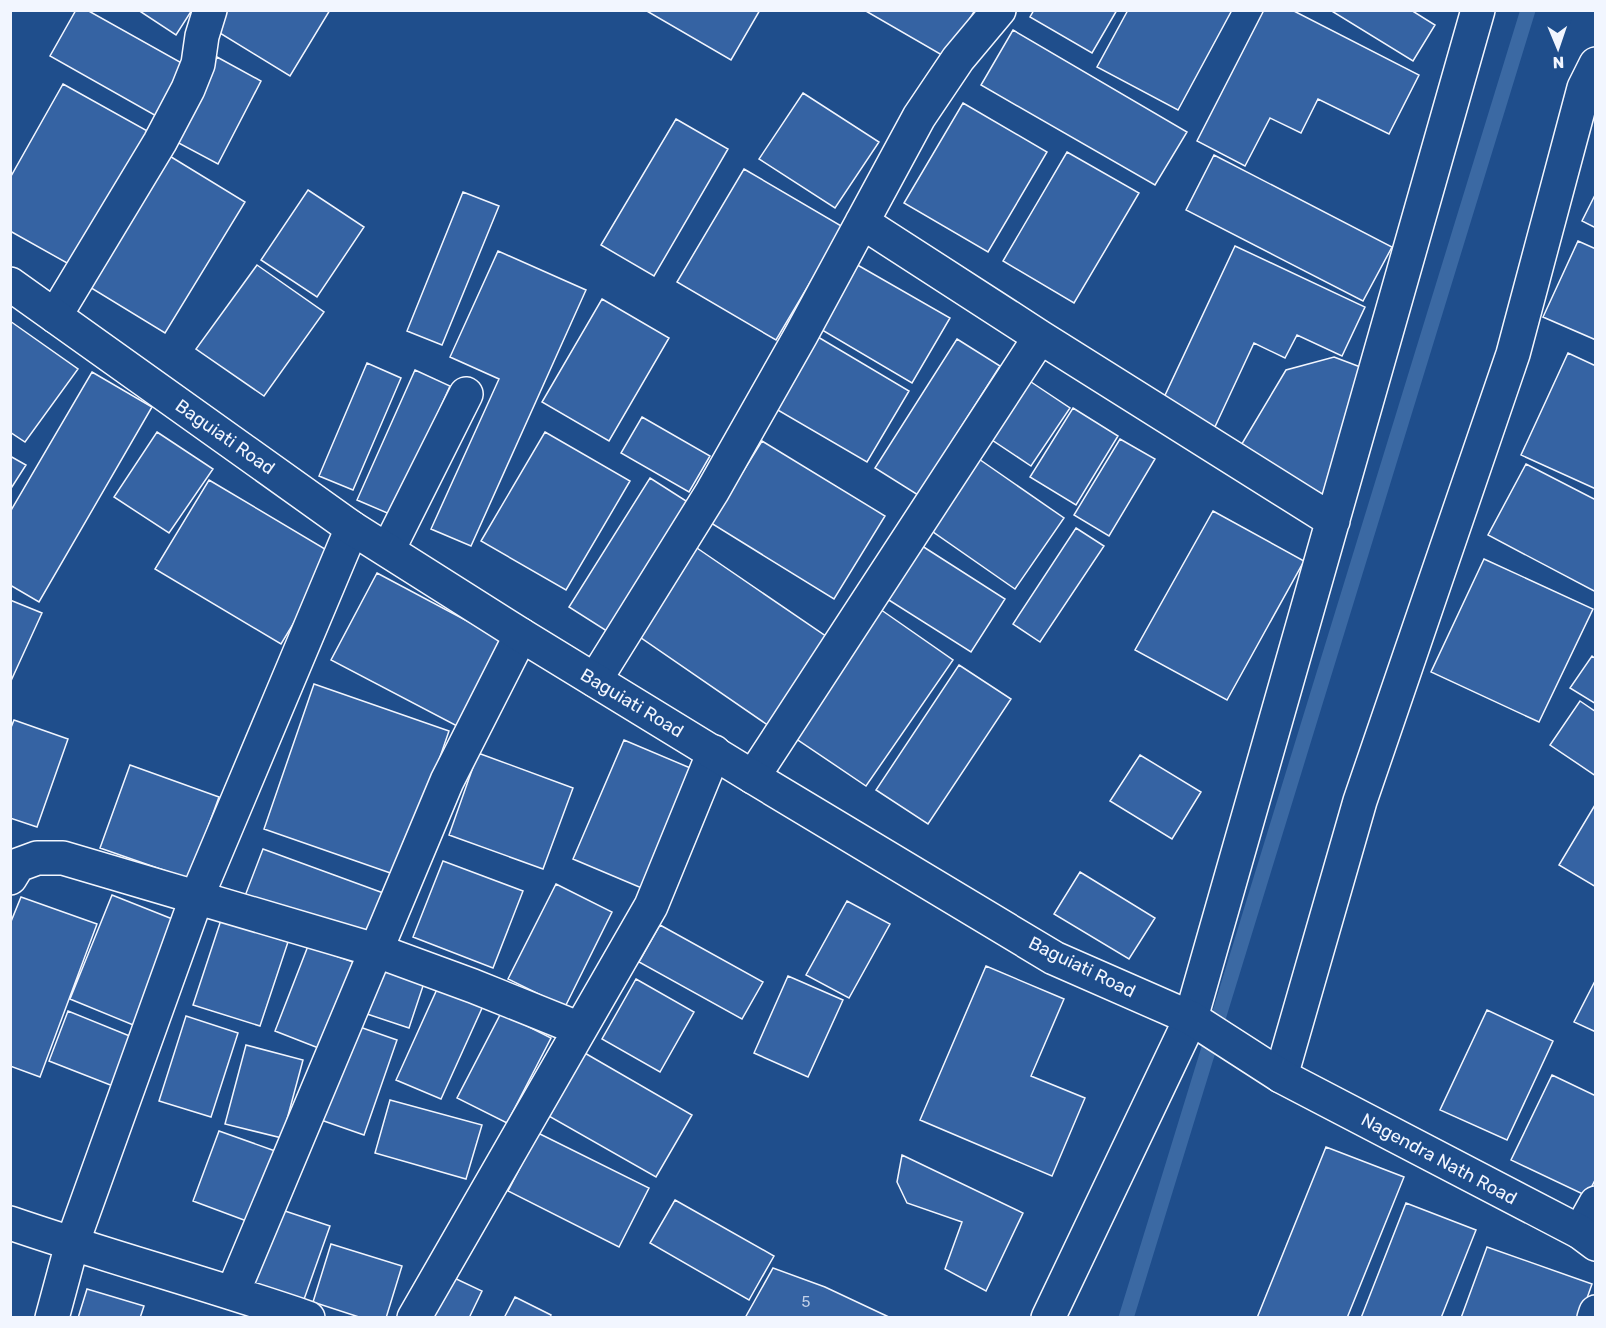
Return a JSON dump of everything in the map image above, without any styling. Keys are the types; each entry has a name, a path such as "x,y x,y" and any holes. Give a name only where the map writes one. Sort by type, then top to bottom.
{"street":[{"path":"55,316 160,142 188,89 198,64 202,36 210,10"},
{"path":"596,680 712,492 920,117 958,59 999,10"},
{"path":"1048,1317 1191,1018 1478,10"},
{"path":"1281,1076 1360,801 1513,354 1592,82"},
{"path":"862,222 1333,521"},
{"name":"Baguiati Road","path":"10,284 352,528 521,635 1054,958 1191,1018 1281,1076"},
{"path":"753,777 1040,337"},
{"path":"388,550 466,394"},
{"path":"52,1317 72,1244 196,899 352,528"},
{"path":"233,1292 447,781 521,635"},
{"path":"414,1317 651,906 714,752"},
{"path":"13,869 37,858 63,858 375,951 473,986 580,1029"},
{"name":"Nagendra Nath Road","path":"1281,1076 1588,1238"},
{"path":"1588,1238 1596,1203"},
{"path":"10,1223 308,1317"},
{"path":"1594,1317 1596,1312"}],"building":[{"path":"76,10 87,10 187,66 158,117 50,56"},
{"path":"138,10 192,10 176,35"},
{"path":"220,10 330,10 290,76 210,27"},
{"path":"645,10 760,10 731,60"},
{"path":"864,10 975,10 947,58"},
{"path":"1034,10 1117,10 1092,53 1030,17"},
{"path":"1128,10 1232,10 1178,110 1097,67"},
{"path":"1264,10 1292,10 1419,75 1389,134 1318,99 1301,133 1270,118 1245,166 1197,141"},
{"path":"1330,10 1411,10 1435,25 1413,61"},
{"path":"1013,30 1187,132 1155,185 981,85"},
{"path":"217,57 261,81 218,164 173,140"},
{"path":"63,84 151,133 76,268 10,231 10,178"},
{"path":"803,93 879,142 835,208 759,159"},
{"path":"963,103 1047,152 988,252 904,203"},
{"path":"676,119 728,149 654,276 601,245"},
{"path":"1067,152 1139,193 1074,303 1003,261"},
{"path":"168,155 245,202 165,333 88,286"},
{"path":"1214,155 1392,247 1363,301 1186,210"},
{"path":"744,169 843,227 776,340 677,282"},
{"path":"308,190 364,227 317,297 261,260"},
{"path":"463,192 499,206 442,345 407,331"},
{"path":"1596,193 1596,228 1582,221"},
{"path":"1578,241 1596,249 1596,340 1543,317"},
{"path":"1235,246 1365,307 1342,356 1297,335 1285,358 1254,343 1213,431 1160,406"},
{"path":"498,251 586,290 471,546 431,529 499,379 450,357"},
{"path":"854,263 950,318 912,383 817,327"},
{"path":"257,265 324,312 264,396 196,349"},
{"path":"602,299 669,338 609,441 542,402"},
{"path":"10,321 78,369 25,442 10,432"},
{"path":"818,337 909,391 867,462 776,409"},
{"path":"957,339 1000,366 918,495 875,468"},
{"path":"1568,353 1596,366 1596,489 1521,455"},
{"path":"1334,357 1363,368 1327,497 1240,447 1286,370"},
{"path":"367,363 401,378 353,490 319,476"},
{"path":"415,370 450,386 392,515 357,500"},
{"path":"92,372 152,407 39,602 10,585 10,512"},
{"path":"1022,376 1070,408 1031,466 983,434"},
{"path":"1073,408 1118,436 1076,505 1030,477"},
{"path":"642,417 710,456 689,492 621,453"},
{"path":"157,432 213,469 169,533 114,497"},
{"path":"545,432 630,481 566,590 481,541"},
{"path":"1120,439 1155,459 1109,536 1074,515"},
{"path":"762,441 885,516 834,599 711,523"},
{"path":"10,456 26,465 10,490"},
{"path":"976,457 1064,518 1015,589 926,527"},
{"path":"1526,464 1596,500 1596,592 1488,535"},
{"path":"650,478 694,506 613,635 569,607"},
{"path":"209,480 335,555 281,644 155,569"},
{"path":"1213,511 1304,561 1227,700 1135,650"},
{"path":"1076,528 1104,546 1040,642 1013,624"},
{"path":"919,544 1005,599 971,652 884,597"},
{"path":"694,546 833,641 772,728 634,633"},
{"path":"1484,559 1593,609 1539,722 1431,672"},
{"path":"377,573 503,640 457,726 331,660"},
{"path":"10,600 42,613 10,683"},
{"path":"877,607 953,660 866,786 789,734"},
{"path":"1592,656 1596,659 1596,704 1570,688"},
{"path":"959,665 1011,699 928,824 876,790"},
{"path":"314,684 449,731 399,876 264,829"},
{"path":"1580,701 1596,712 1596,776 1550,745"},
{"path":"14,720 68,739 37,827 10,818 10,730"},
{"path":"624,740 695,770 644,889 573,859"},
{"path":"478,753 573,788 543,869 449,835"},
{"path":"1140,755 1201,792 1172,839 1110,801"},
{"path":"130,765 219,797 189,879 100,848"},
{"path":"1596,806 1596,887 1559,865"},
{"path":"263,849 386,894 367,942 245,896"},
{"path":"443,861 523,891 493,968 413,937"},
{"path":"1080,872 1155,918 1129,959 1054,914"},
{"path":"556,884 612,912 565,1007 508,979"},
{"path":"112,895 185,924 143,1029 70,999"},
{"path":"21,897 97,924 40,1077 10,1066 10,924"},
{"path":"847,901 890,924 849,998 806,975"},
{"path":"221,920 288,942 260,1026 193,1005"},
{"path":"660,925 763,982 742,1019 639,962"},
{"path":"308,946 353,962 321,1049 275,1031"},
{"path":"376,959 426,977 409,1028 358,1011"},
{"path":"986,966 1064,999 1031,1076 1085,1098 1052,1176 920,1120"},
{"path":"788,976 843,1000 808,1077 754,1053"},
{"path":"636,979 694,1012 660,1072 602,1039"},
{"path":"1596,979 1596,1032 1574,1022"},
{"path":"438,987 483,1006 441,1099 396,1080"},
{"path":"1487,1010 1553,1041 1507,1140 1440,1110"},
{"path":"68,1011 137,1039 118,1088 49,1061"},
{"path":"501,1013 551,1038 507,1123 457,1098"},
{"path":"186,1016 238,1033 211,1117 159,1101"},
{"path":"354,1025 397,1040 364,1135 321,1120"},
{"path":"246,1045 303,1060 282,1138 225,1124"},
{"path":"583,1052 692,1115 656,1177 547,1115"},
{"path":"1552,1075 1596,1096 1596,1178 1587,1196 1511,1160"},
{"path":"390,1100 482,1125 466,1179 375,1153"},
{"path":"219,1131 278,1152 252,1223 193,1201"},
{"path":"538,1133 649,1188 619,1247 508,1191"},
{"path":"1326,1147 1404,1177 1347,1318 1257,1318"},
{"path":"902,1155 1023,1213 986,1291 945,1269 962,1222 907,1203 897,1182"},
{"path":"675,1200 774,1256 749,1300 650,1243"},
{"path":"1406,1203 1476,1230 1441,1318 1361,1318"},
{"path":"279,1209 330,1226 302,1305 252,1288"},
{"path":"331,1244 402,1266 386,1318 362,1318 313,1302"},
{"path":"1487,1247 1592,1284 1580,1318 1461,1318"},
{"path":"773,1268 825,1287 891,1318 745,1318"},
{"path":"450,1276 482,1291 469,1318 429,1318"},
{"path":"87,1289 144,1306 140,1318 78,1318"},
{"path":"515,1297 551,1315 550,1318 504,1318"}],"waterway":[{"path":"1126,1318 1528,10"}]}
